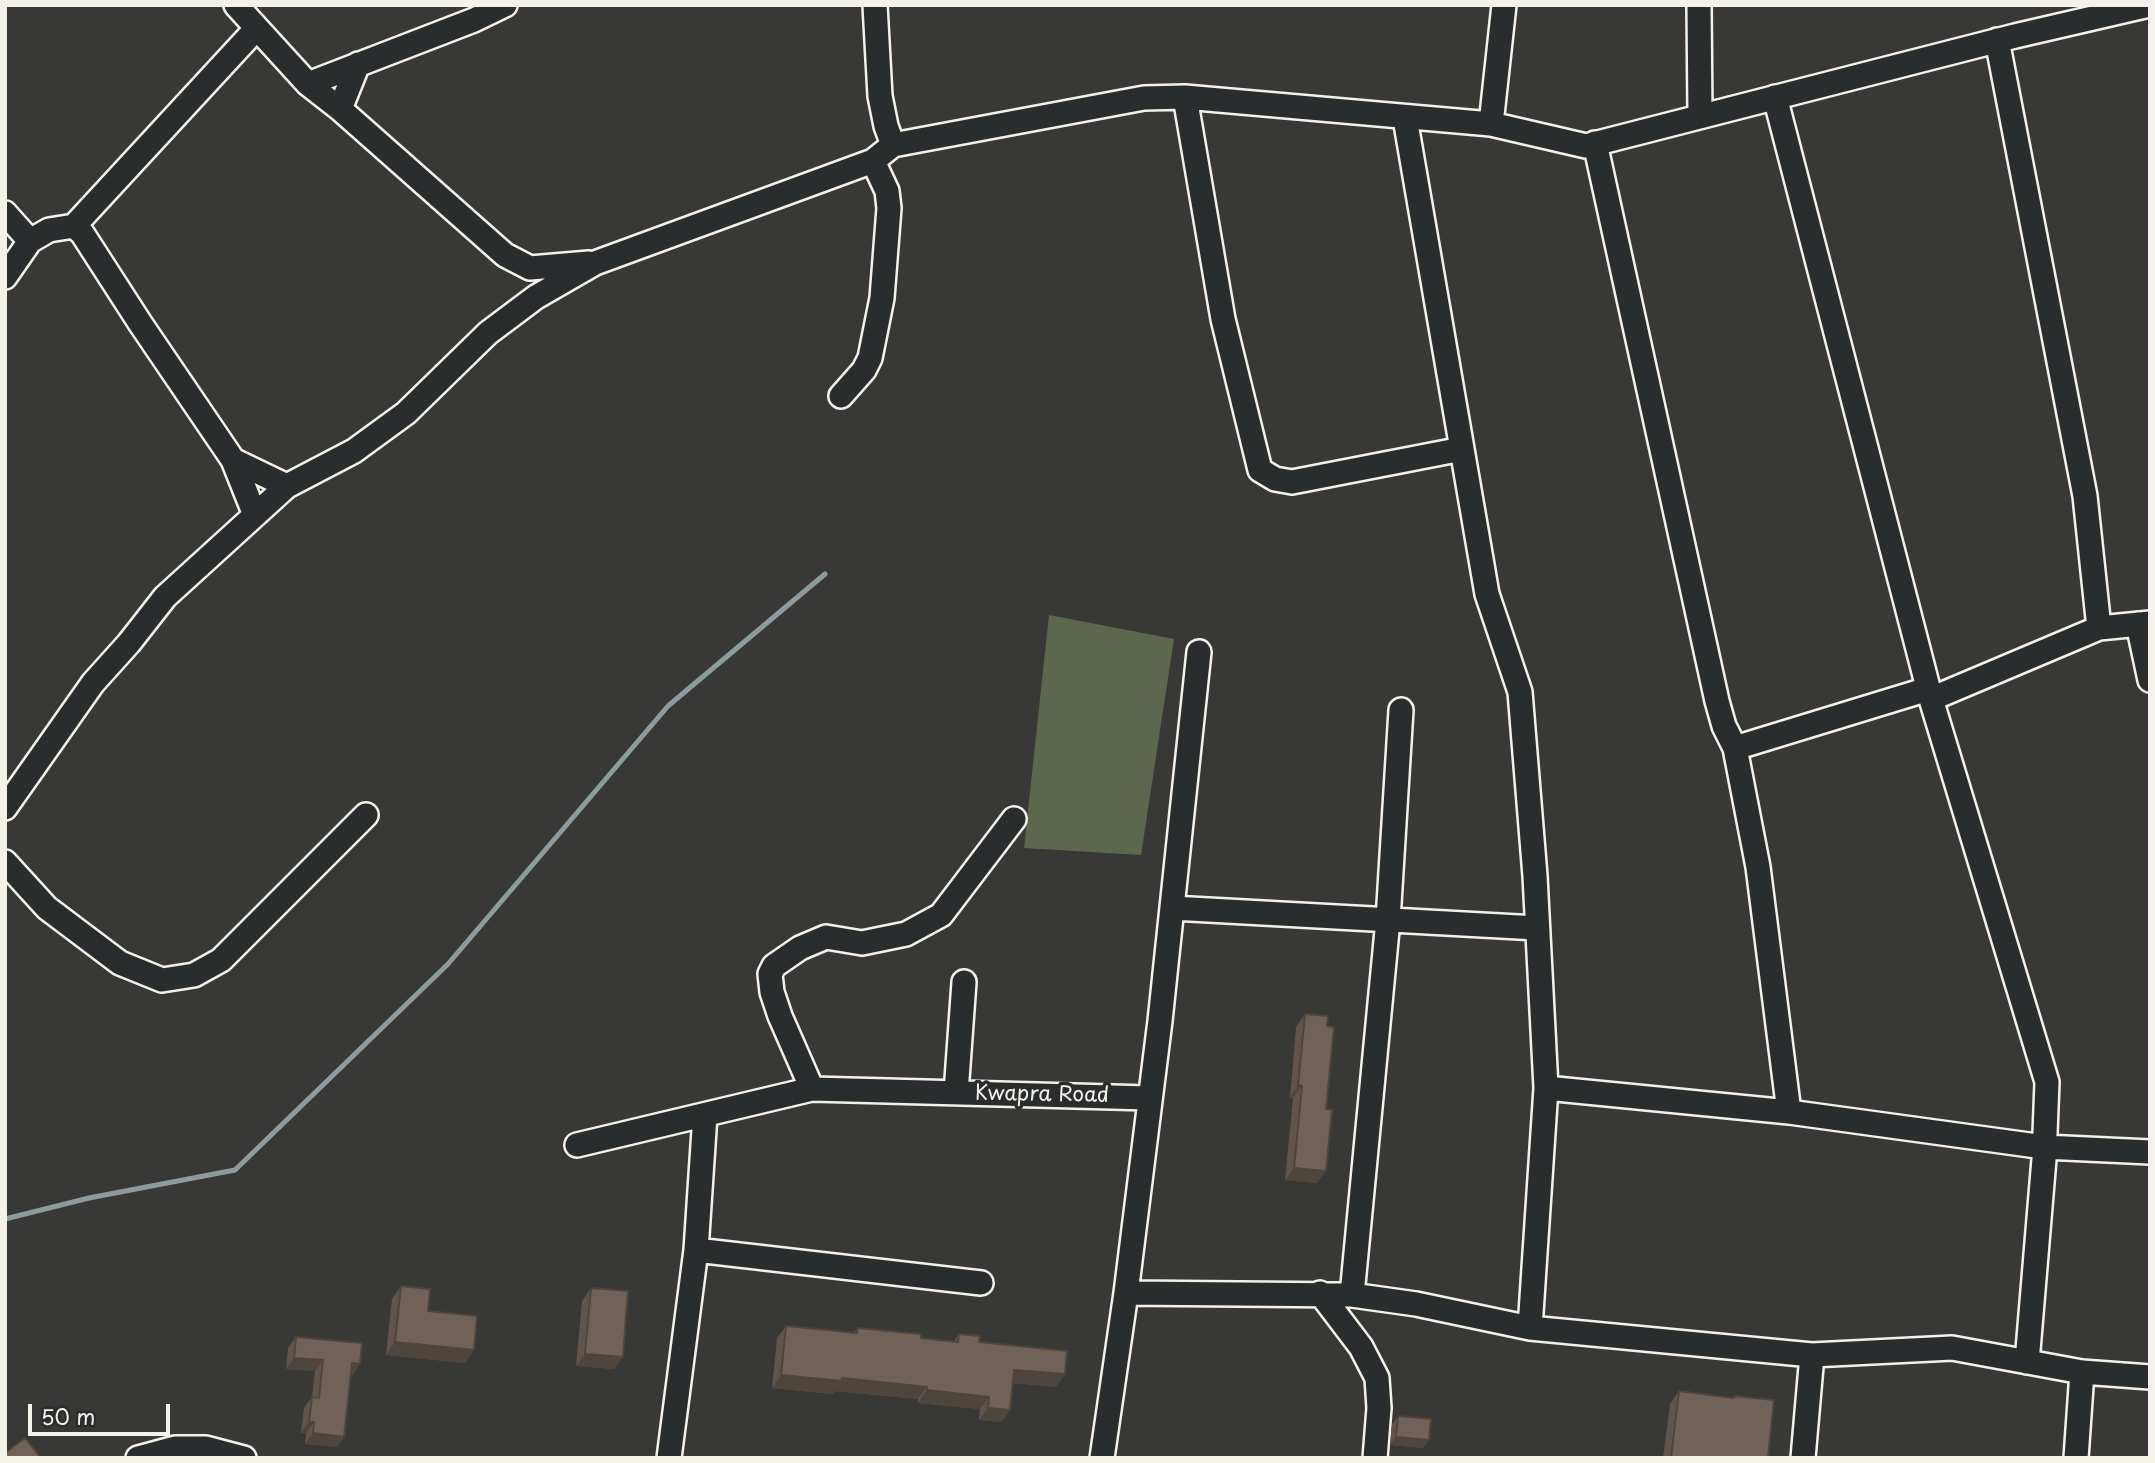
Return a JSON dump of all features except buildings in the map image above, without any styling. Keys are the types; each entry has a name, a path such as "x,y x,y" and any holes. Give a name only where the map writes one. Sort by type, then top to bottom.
{"street":[{"path":"236,5 308,85 340,109 505,255 530,268 595,263"},
{"path":"308,85 474,20 505,5"},
{"path":"875,5 880,96 893,145"},
{"path":"1490,124 1504,5"},
{"path":"1699,5 1700,117"},
{"path":"5,808 93,683 165,597 288,486 354,451 396,421 488,333 536,297 595,263 873,161 893,145 1144,98 1185,97 1490,124 1586,146 2100,11 2149,5"},
{"path":"5,277 30,241 49,230 74,226 256,29"},
{"path":"1997,40 2085,496 2099,628"},
{"path":"340,109 358,65"},
{"path":"1185,97 1223,319 1260,470 1275,479 1292,482 1462,449"},
{"path":"1775,97 1929,694 2048,1082 2027,1362"},
{"path":"1405,118 1487,594 1520,692 1535,876 1546,1088 1530,1328"},
{"path":"1595,143 1717,701 1724,726 1735,748 1758,867 1789,1112"},
{"path":"841,396 864,370 870,358 882,298 889,208 887,191 873,161"},
{"path":"5,213 30,241"},
{"path":"74,226 82,233 233,460 255,515"},
{"path":"233,460 288,486"},
{"path":"1735,748 1929,694 2099,628 2144,623 2150,680"},
{"path":"1102,1458 1126,1293 1199,653"},
{"path":"1352,1295 1388,920 1401,710"},
{"path":"5,862 47,908 120,963 162,980 194,975 221,960 366,815"},
{"path":"812,1089 772,992 770,974 774,966 800,948 826,937 862,943 906,934 941,915 1014,819"},
{"path":"1172,908 1537,928"},
{"path":"956,1093 964,982"},
{"path":"1546,1088 1789,1112 2044,1147 2150,1152"},
{"name":"Kwapra Road","path":"577,1145 812,1089 1149,1098"},
{"path":"669,1458 696,1250 705,1115"},
{"path":"696,1250 981,1283"},
{"path":"1126,1293 1352,1295 1416,1304 1530,1328 1812,1354 1952,1348 2082,1372 2150,1377"},
{"path":"1320,1293 1361,1347 1377,1378 1379,1408 1375,1458"},
{"path":"1803,1458 1812,1354"},
{"path":"2076,1458 2082,1372"},
{"path":"138,1458 175,1448 206,1448 244,1458"}],"green space":[{"path":"1049,615 1174,639 1141,855 1024,848"}],"waterway":[{"path":"5,1219 89,1198 235,1170 448,964 668,706 825,574"}]}
